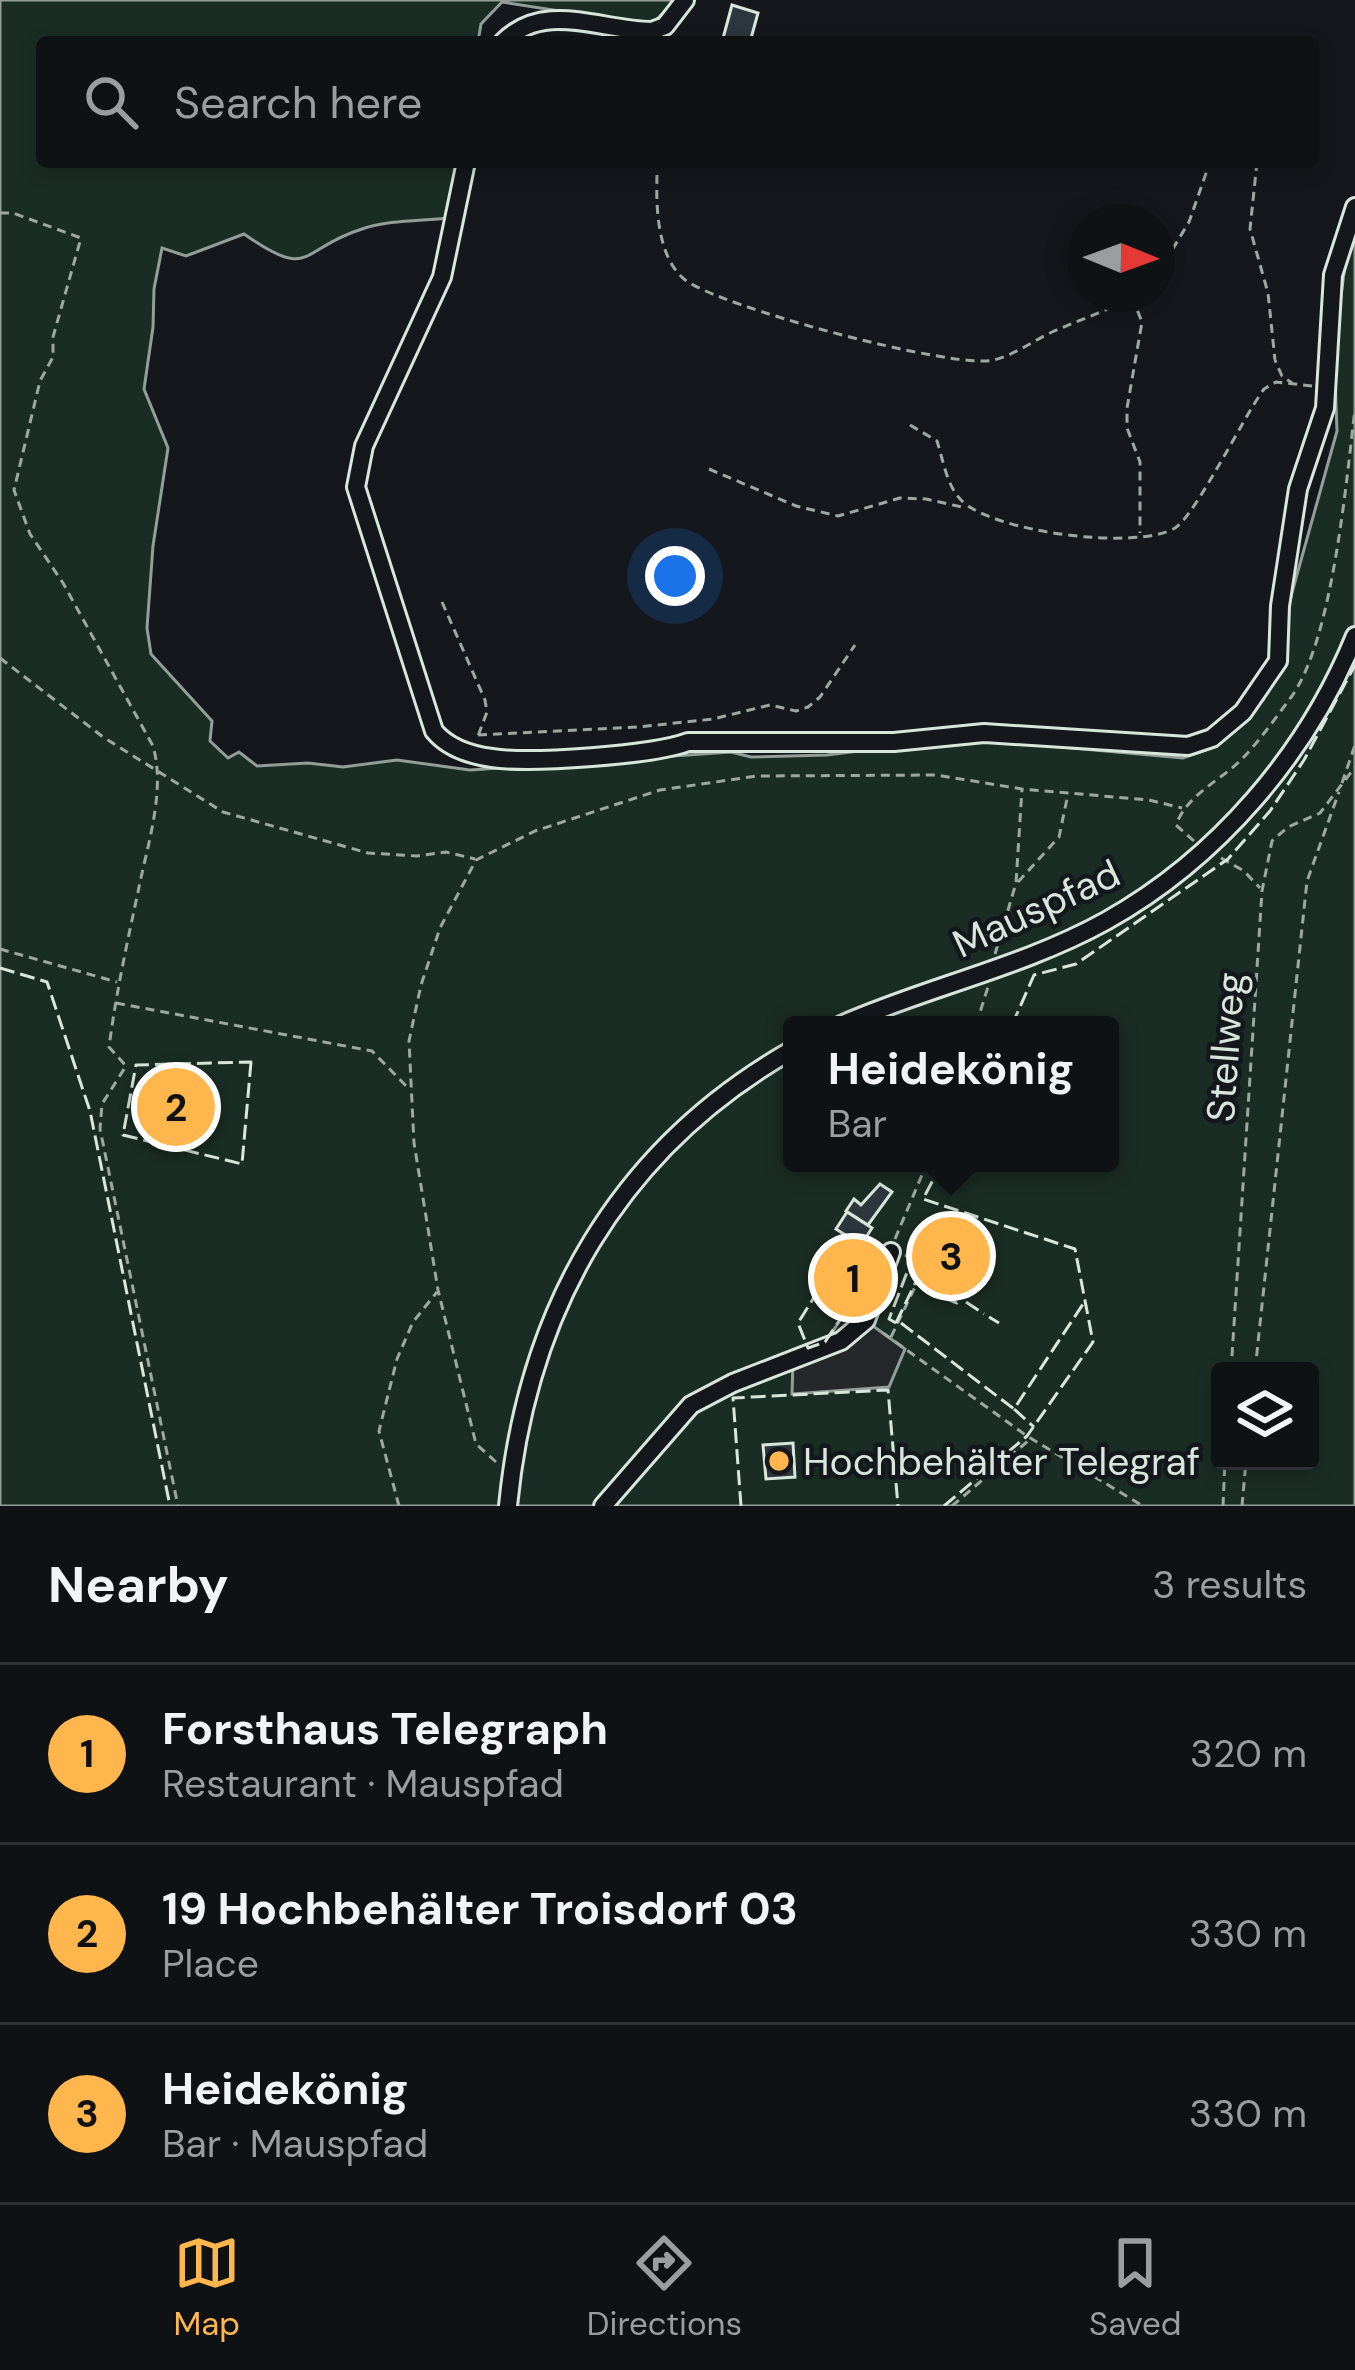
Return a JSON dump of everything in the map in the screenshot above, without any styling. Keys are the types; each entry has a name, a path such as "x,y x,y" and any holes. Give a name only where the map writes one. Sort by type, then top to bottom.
{"street":[{"path":"509,36 556,18 652,31 664,26 685,0"},
{"path":"465,168 442,277 364,446 356,487 429,722 440,739 477,756 500,759 662,751 688,742 894,742 984,733 1162,746 1188,746 1212,738 1258,694 1278,661 1280,606 1298,489 1320,428 1326,389 1333,275 1355,207"},
{"name":"Mauspfad","path":"866,1016 1105,922 1206,849 1290,755 1331,690 1355,636"},
{"path":"508,1506 526,1393 542,1341 591,1239 655,1156 732,1088 783,1056"},
{"path":"603,1506 691,1405 733,1383 842,1341 866,1320 891,1252"}],"path":[{"path":"1175,246 1190,222 1208,168"},
{"path":"1256,168 1250,229 1268,292 1275,360 1282,376 1294,384"},
{"path":"657,175 656,208 664,244 681,277 715,297 768,314 978,362 1007,355 1107,312"},
{"path":"0,213 13,213 81,238 14,490 30,534 63,583 153,746 157,774 154,815 110,1047 126,1066 102,1104 100,1129 178,1506"},
{"path":"1139,312 1142,322 1126,408 1127,428 1140,462 1139,535"},
{"path":"709,470 796,506 838,516 900,498 950,502 1064,536 1139,535 1174,528 1192,510 1264,389 1276,382 1326,389"},
{"path":"1262,891 1244,871 1228,859 1213,857 1176,825 1182,808 1243,758 1294,692 1311,660 1339,530 1355,409"},
{"path":"910,425 937,441 952,488 974,511"},
{"path":"442,602 485,700 487,712 478,735 638,727 713,719 770,705 796,711 820,698 855,644"},
{"path":"0,658 157,774 223,812 368,854 446,852 476,860"},
{"path":"1256,1362 1306,881 1355,745"},
{"name":"Stellweg","path":"1232,1362 1262,891 1272,841 1288,827 1320,813 1355,767"},
{"path":"512,1466 491,1460 476,1444 438,1291 410,1091 409,1041 421,985 440,928 476,860 535,832 660,790 757,776 936,775 1182,808"},
{"path":"978,1016 1016,883 1022,789"},
{"path":"1016,883 1058,838 1069,792"},
{"path":"0,950 119,982"},
{"path":"115,1003 372,1052 410,1091"},
{"path":"891,1252 922,1172"},
{"path":"890,1338 926,1266 913,1259"},
{"path":"399,1506 379,1431 397,1359 412,1322 438,1291"},
{"path":"883,1333 1030,1438 1143,1506"},
{"path":"952,1506 1030,1438"},
{"path":"1222,1506 1224,1470"},
{"path":"1242,1506 1245,1470"}],"green space":[{"path":"0,0 676,0 656,20 643,24 502,2 481,24 479,36 36,36 36,168 456,168 448,218 372,226 305,257 283,256 244,234 186,256 162,248 144,389 168,448 153,546 147,628 151,654 212,721 210,741 228,758 239,752 257,766 343,767 397,760 470,770 731,752 751,757 827,755 962,738 1183,758 1217,746 1263,700 1286,658 1286,614 1337,431 1334,350 1345,265 1355,238 1355,1506 0,1506"}],"shaded area":[{"path":"848,1308 905,1349 889,1387 792,1394 793,1361 820,1351"}],"building":[{"path":"732,5 758,13 752,36 724,36"},
{"path":"164,1089 193,1093 188,1125 160,1121"},
{"path":"880,1184 892,1192 868,1225 846,1211 854,1199 861,1205"},
{"path":"847,1212 872,1228 861,1245 836,1229"},
{"path":"925,1237 963,1256 950,1272 916,1254"},
{"path":"867,1248 880,1257 857,1293 843,1285"},
{"path":"857,1251 862,1255 843,1285 857,1293 850,1305 828,1291 831,1285 838,1289 842,1284 831,1277 839,1264 846,1269"},
{"name":"Hochbehälter Telegraf","path":"793,1443 795,1477 766,1479 763,1445"}],"fence":[{"path":"1016,1016 1034,975 1076,964 1228,859 1270,811 1304,760 1355,665"},
{"path":"0,968 47,982 90,1111 170,1506"},
{"path":"251,1062 242,1164 123,1135 136,1065 251,1062"},
{"path":"937,1172 923,1199 1075,1249 1093,1342 1027,1436 944,1506"},
{"path":"896,1323 889,1319 911,1262"},
{"path":"896,1323 922,1269"},
{"path":"831,1277 828,1275 798,1323 808,1348 825,1342 849,1306"},
{"path":"942,1288 936,1288 938,1295 944,1298 946,1294"},
{"path":"948,1295 947,1299 957,1303 961,1293"},
{"path":"901,1323 1014,1409 1085,1301"},
{"path":"966,1302 984,1314"},
{"path":"989,1317 999,1323"},
{"path":"741,1506 733,1398 888,1390 898,1506"},
{"path":"1014,1409 1034,1427"}],"place":[{"name":"19 Hochbehälter Troisdorf 03","path":"176,1107"},
{"name":"Heidekönig","path":"951,1256"},
{"name":"Forsthaus Telegraph","path":"853,1278"},
{"name":"Hochbehälter Telegraf","path":"779,1461"}]}
